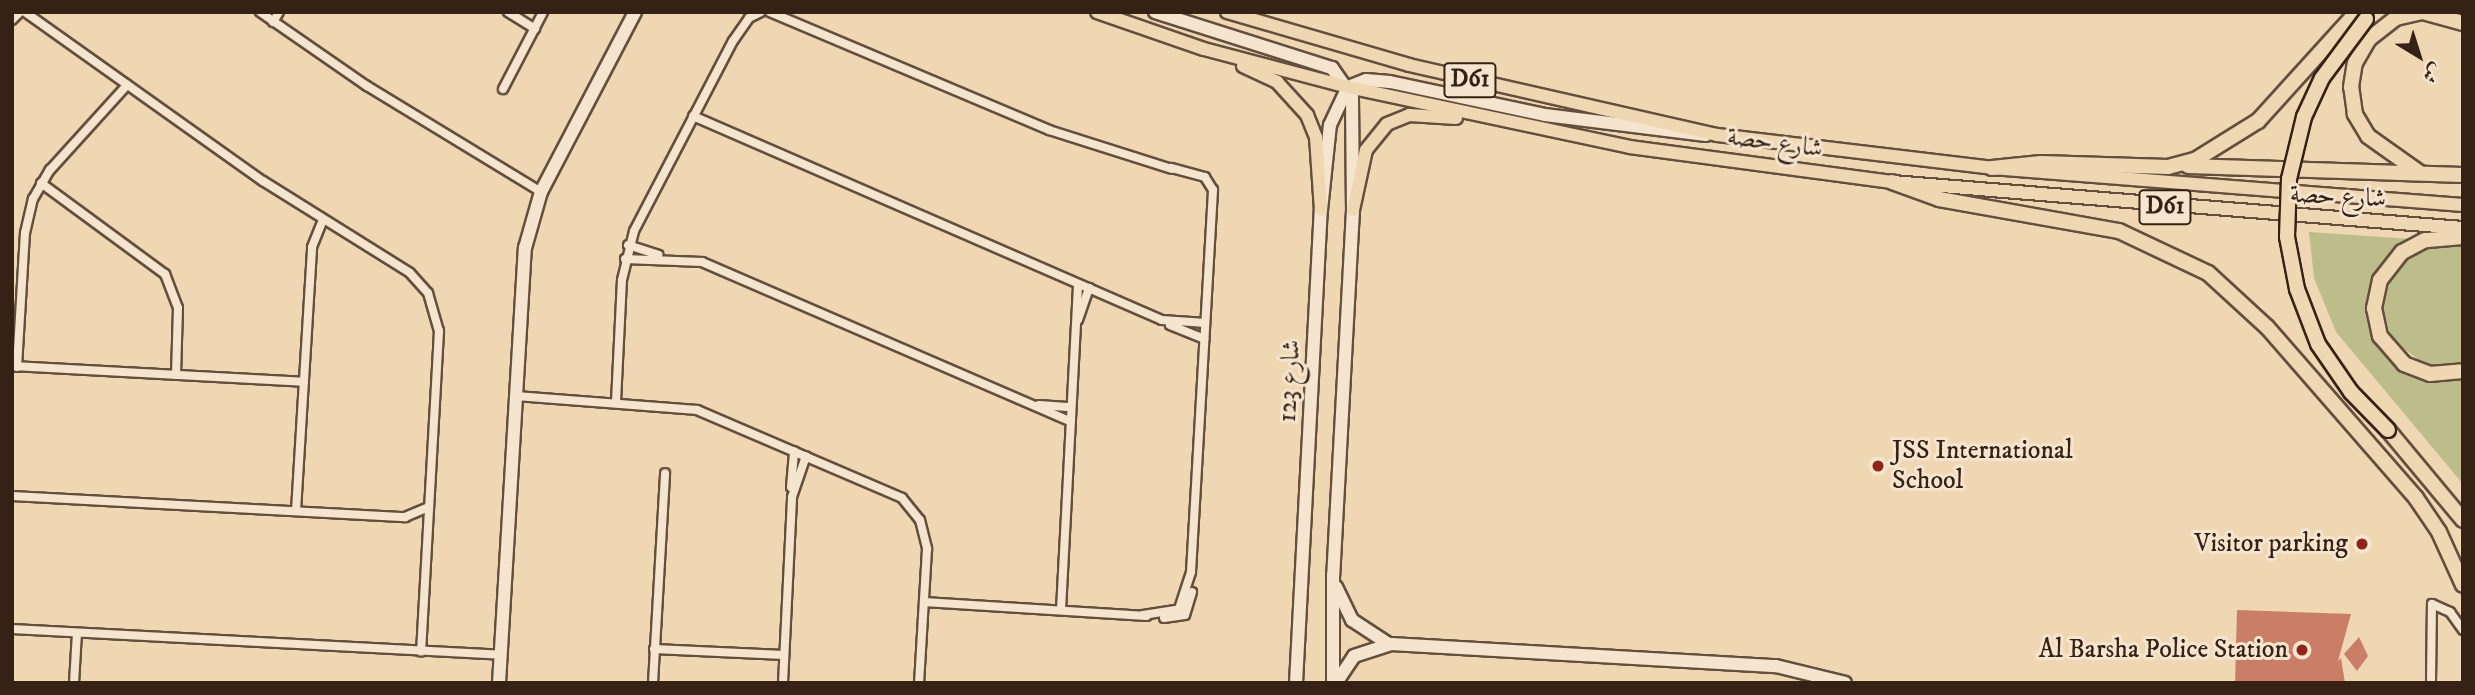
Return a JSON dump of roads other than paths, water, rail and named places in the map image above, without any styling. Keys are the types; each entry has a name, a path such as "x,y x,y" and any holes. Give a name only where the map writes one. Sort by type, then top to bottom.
{"highway":[{"path":"2168,167 2210,154 2259,121 2357,12"},
{"path":"2373,12 2335,57 2304,117 2287,193 2290,261 2307,317 2334,368 2360,403 2416,458 2463,520"},
{"path":"2423,173 2368,135 2355,114 2351,87 2355,63 2369,39 2396,18 2423,12 2463,23"},
{"path":"1992,168 2040,163 2463,174"},
{"path":"1892,182 1939,199 2118,230 2208,273 2267,327 2416,498 2439,532 2463,585"},
{"path":"2460,234 2425,240 2397,256 2376,289 2374,318 2384,344 2404,363 2430,374 2463,371"}],"main road":[{"path":"499,683 525,248 541,192 635,12"},
{"name":"شارع حصة","path":"1097,12 1204,49 1348,87 1630,147 1892,182 2246,215 2438,226 2460,234"},
{"path":"1155,12 1332,68 1348,87 1366,80 1390,82 1545,115 1675,135 1717,135"},
{"name":"شارع حصة","path":"1227,12 1446,74 1717,135 1992,168 2463,205"},
{"path":"1204,49 1277,82 1294,97 1316,137 1321,210"},
{"name":"شارع 123","path":"1296,683 1321,210 1330,125 1348,87"},
{"name":"شارع 123","path":"1335,683 1333,576 1353,210 1355,113 1348,87"},
{"path":"1353,210 1366,150 1398,118 1429,115 1520,125"},
{"path":"1333,576 1352,620 1391,643"},
{"path":"1335,683 1354,656 1391,643 1776,666 1845,683"}],"street":[{"path":"12,20 22,12 323,220 410,273 434,305 439,331 421,651"},
{"path":"260,12 541,192"},
{"path":"273,22 279,12"},
{"path":"508,12 535,29"},
{"path":"503,89 543,12"},
{"path":"616,402 628,246 746,12"},
{"path":"733,41 749,18 761,12"},
{"path":"771,12 1049,130 1209,180 1211,223 1191,572 1187,598 1179,608 1143,615 924,602"},
{"path":"783,12 797,21"},
{"path":"127,85 41,183 25,233 15,366 304,382"},
{"path":"693,116 1204,339"},
{"path":"41,183 165,274 178,308 176,375"},
{"path":"296,511 313,239 323,220"},
{"path":"628,246 665,257 714,266 1071,422"},
{"path":"625,259 665,257"},
{"path":"1061,610 1078,284"},
{"path":"1075,330 1089,288"},
{"path":"1162,320 1205,323"},
{"path":"516,397 616,402 697,410 889,489 912,508 927,549 919,683"},
{"path":"1026,402 1071,407"},
{"path":"783,683 794,451"},
{"path":"792,497 806,456"},
{"path":"653,683 665,473"},
{"path":"12,496 405,517 428,528"},
{"path":"405,517 429,507"},
{"path":"2431,683 2432,604 2450,612 2463,630"},
{"path":"12,629 501,655"},
{"path":"74,683 77,633"},
{"path":"654,649 784,655"}],"place":[{"name":"JSS International School","path":"1878,466"},
{"name":"Visitor parking","path":"2362,544"},
{"name":"Al Barsha Police Station","path":"2302,650"}]}
